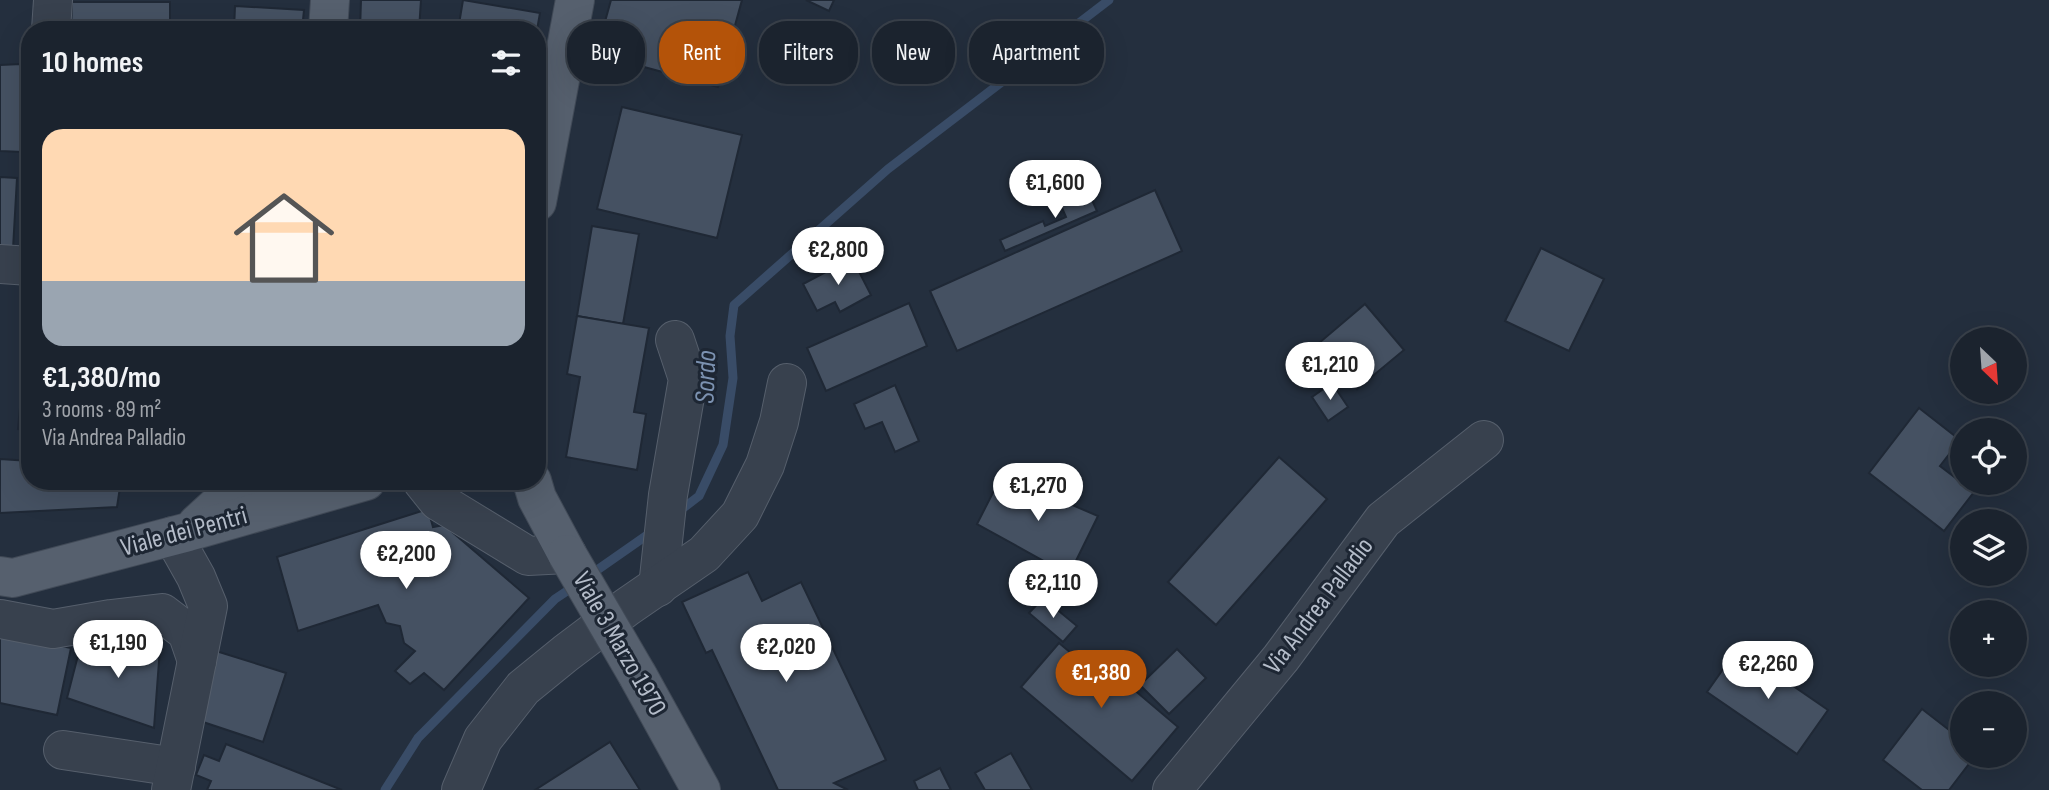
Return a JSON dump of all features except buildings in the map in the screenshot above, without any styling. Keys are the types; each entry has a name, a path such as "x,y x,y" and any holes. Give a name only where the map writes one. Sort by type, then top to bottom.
{"main road":[{"path":"329,21 330,0"},
{"path":"546,154 575,0"},
{"path":"180,534 233,490"},
{"name":"Viale dei Pentri","path":"4,578 180,534 334,490"},
{"name":"Viale 3 Marzo 1970","path":"534,490 567,554 701,790"}],"street":[{"path":"51,21 52,0"},
{"path":"0,264 21,265"},
{"path":"659,572 668,495 688,379 675,340"},
{"path":"461,790 483,739 523,688 607,622 659,572 704,554 740,515 765,465 779,422 787,383"},
{"name":"Via Andrea Palladio","path":"1172,790 1281,658 1383,520 1484,440"},
{"path":"429,490 438,501 528,556 567,554"},
{"path":"63,750 128,776 173,778 208,606 180,534"},
{"path":"0,619 52,629 162,613 187,632 197,662"}],"waterway":[{"name":"Sordo","path":"678,512 699,496 723,445 733,378 730,336 734,305 888,169 1109,0"},
{"name":"Sordo","path":"590,575 653,531"},
{"name":"Sordo","path":"385,790 418,738 555,599 576,585"}]}
